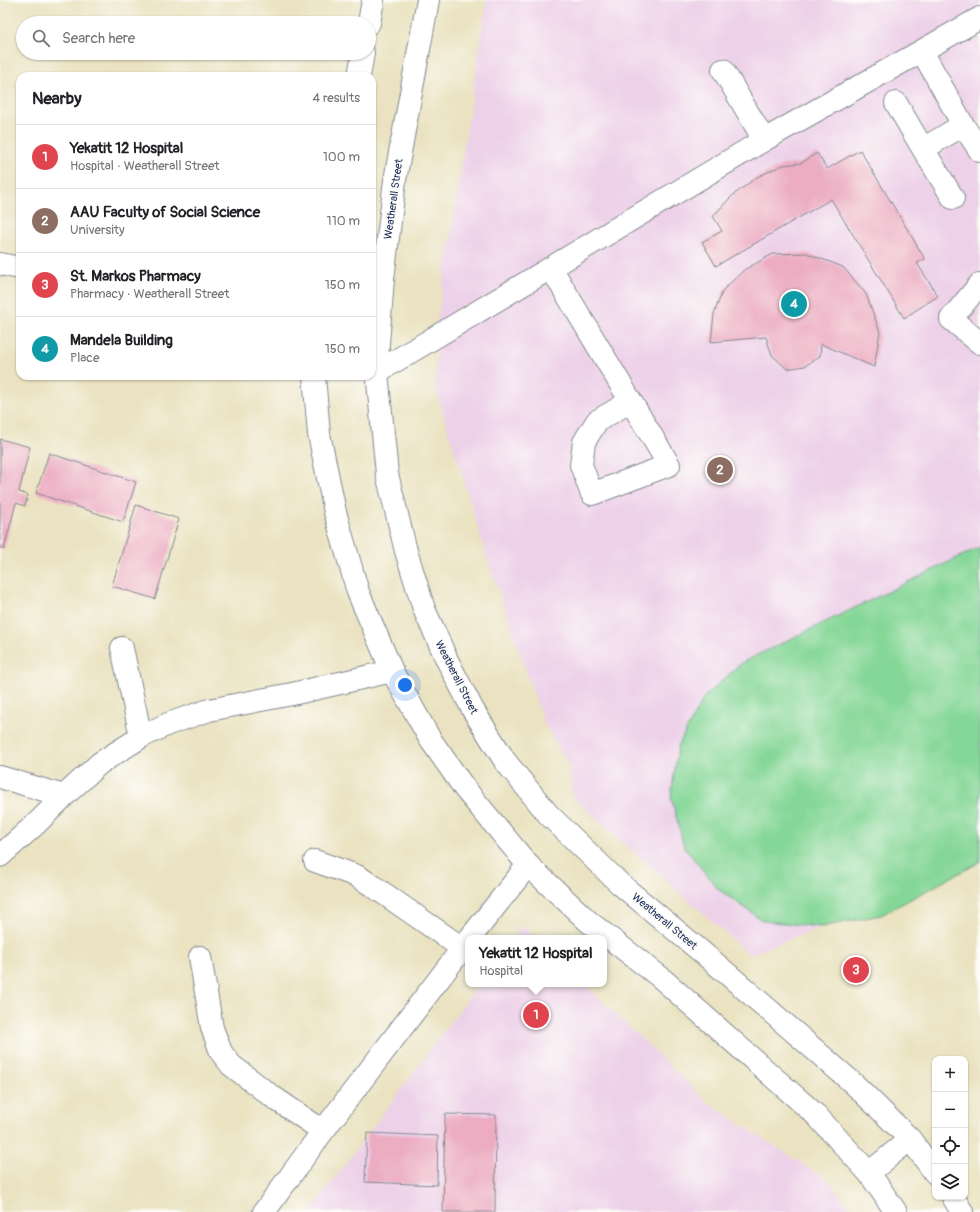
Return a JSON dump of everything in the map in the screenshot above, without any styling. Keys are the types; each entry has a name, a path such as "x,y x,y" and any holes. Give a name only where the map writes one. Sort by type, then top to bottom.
{"main road":[{"path":"370,16 373,0"},
{"name":"Weatherall Street","path":"428,0 394,180 383,279 377,372 387,474 406,551 424,609 448,662 473,710 505,761 548,814 619,883 716,964 854,1084 910,1139 932,1168"},
{"path":"377,372 764,140 980,18"},
{"path":"922,51 963,125 980,151"},
{"path":"360,72 362,60"},
{"path":"724,70 764,140"},
{"path":"896,103 953,198"},
{"path":"923,149 963,125"},
{"path":"0,264 16,267"},
{"path":"551,268 631,401"},
{"path":"980,284 951,319 980,343"},
{"path":"314,380 319,434 335,512 358,592 392,671 430,739 461,783 512,847 528,865 589,922 606,935"},
{"path":"122,648 141,737"},
{"path":"0,856 100,763 141,737 168,724 209,710 292,694 392,671"},
{"path":"0,777 64,796"},
{"path":"315,861 357,876 465,941"},
{"path":"473,935 528,865"},
{"path":"607,936 660,977 816,1115 869,1173 896,1212"},
{"path":"264,1212 323,1131 465,945"},
{"path":"200,957 212,1028 221,1052 231,1065 270,1095 323,1131"},
{"path":"869,1173 910,1139"},
{"path":"955,1200 962,1212"}],"shaded area":[{"path":"487,0 980,0 980,862 881,915 821,927 750,955 572,797 569,766 543,721 486,554 435,387 437,322"},
{"path":"522,925 532,935 515,935"},
{"path":"477,987 587,987 711,1105 829,1181 853,1212 310,1212"}],"green space":[{"path":"980,547 980,862 881,915 821,927 763,921 718,889 684,847 671,797 678,746 704,697 743,662"}],"building":[{"path":"860,150 925,259 917,263 938,296 904,318 831,199 716,266 702,242 722,231 713,216 732,196 757,177 783,165 801,163 817,153 827,169"},
{"path":"806,253 843,267 866,294 880,332 874,367 821,344 820,356 805,366 787,369 772,355 766,337 711,342 714,314 723,290 744,270 773,254"},
{"path":"0,439 30,447 19,492 28,495 25,506 16,503 4,549 0,548"},
{"path":"49,453 136,482 123,522 36,493"},
{"path":"136,505 179,519 155,599 112,586"},
{"path":"445,1114 496,1115 495,1212 443,1212"},
{"path":"367,1133 438,1136 437,1185 365,1182"}],"place":[{"name":"Mandela Building","path":"794,304"},
{"name":"AAU Faculty of Social Science","path":"720,470"},
{"name":"St. Markos Pharmacy","path":"856,970"},
{"name":"Yekatit 12 Hospital","path":"536,1015"}]}
